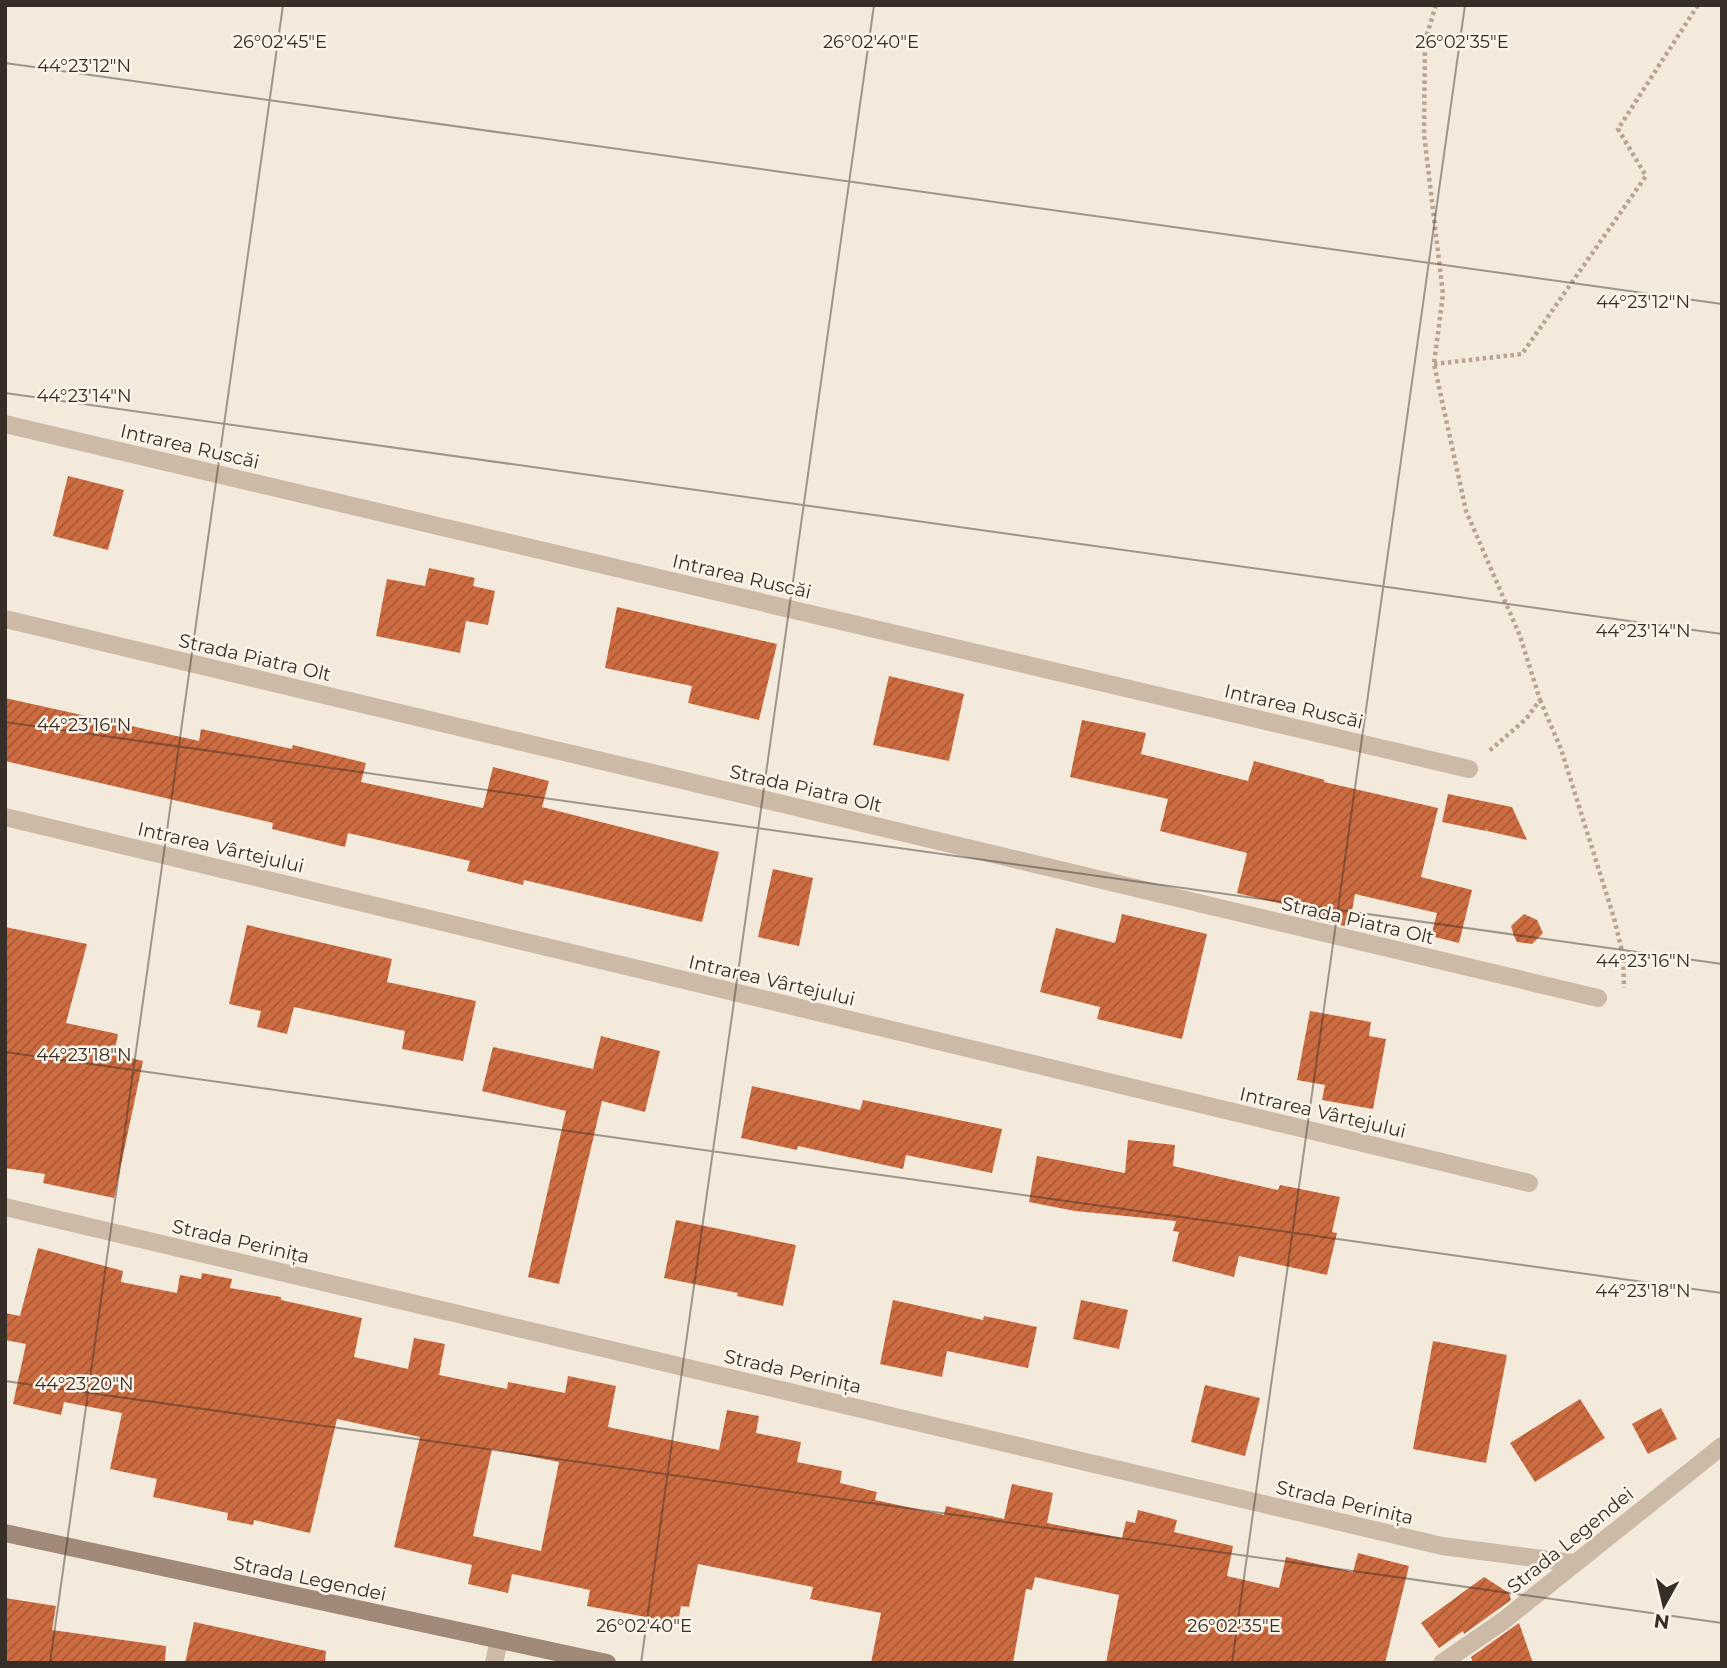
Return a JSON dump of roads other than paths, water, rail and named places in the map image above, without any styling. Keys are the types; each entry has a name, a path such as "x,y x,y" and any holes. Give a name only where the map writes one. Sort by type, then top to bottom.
{"street":[{"name":"Intrarea Ruscăi","path":"5,424 1469,769"},
{"name":"Strada Piatra Olt","path":"5,619 1598,999"},
{"name":"Intrarea Vârtejului","path":"5,817 1529,1183"},
{"name":"Strada Perinița","path":"5,1207 1442,1546 1574,1563"},
{"name":"Strada Legendei","path":"1442,1663 1503,1621 1722,1446"},
{"name":"Strada Legendei","path":"5,1533 607,1663"},
{"path":"494,1663 499,1640"}]}
